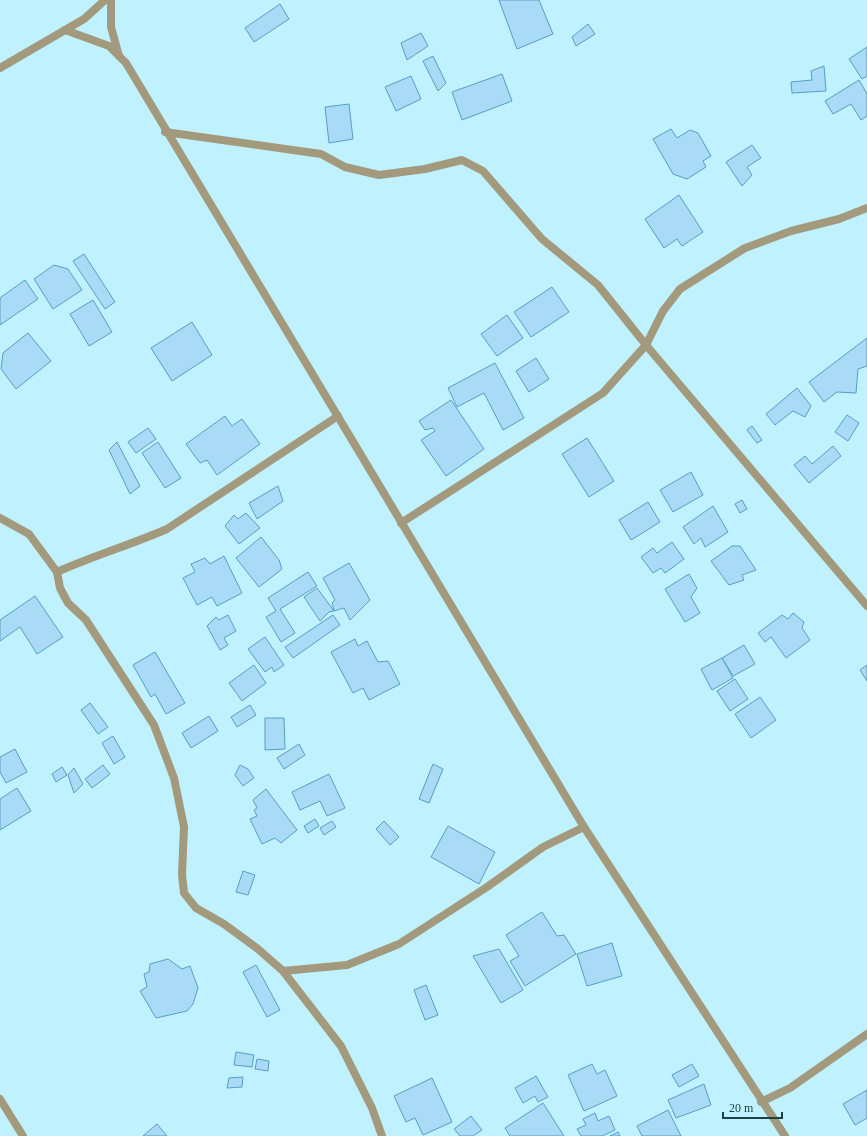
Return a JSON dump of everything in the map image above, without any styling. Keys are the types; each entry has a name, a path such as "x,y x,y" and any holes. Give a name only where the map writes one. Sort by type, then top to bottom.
{"street":[{"path":"0,68 84,19 105,0"},
{"path":"111,0 111,27 119,56"},
{"path":"65,30 109,46 126,64 584,827 761,1102 785,1136"},
{"path":"166,132 321,154 345,167 379,175 424,170 462,160 483,171 542,239 598,285 646,345 867,606"},
{"path":"401,523 603,393 646,345 663,311 680,289 708,270 745,248 791,231 839,219 867,208"},
{"path":"57,572 88,558 138,542 167,529 338,416"},
{"path":"0,518 29,534 57,572 60,588 68,603 86,620 154,725 174,778 184,827 182,875 184,893 196,908 224,924 258,949 283,971 342,1046 372,1108 382,1136"},
{"path":"283,971 347,965 399,944 487,887 543,847 584,827"},
{"path":"761,1102 790,1088 867,1034"},
{"path":"0,1100 23,1136"}],"building":[{"path":"499,0 539,0 553,34 517,49"},
{"path":"280,4 289,19 254,42 245,28"},
{"path":"588,24 595,34 576,46 572,37"},
{"path":"421,33 428,46 407,60 401,43"},
{"path":"867,47 867,76 862,79 849,59"},
{"path":"433,56 446,83 438,91 423,61"},
{"path":"824,66 826,91 792,93 791,82 812,80 811,71"},
{"path":"502,74 512,101 462,120 452,92"},
{"path":"411,76 421,99 396,111 385,87"},
{"path":"859,80 867,94 867,116 861,120 851,104 833,114 825,101"},
{"path":"349,104 353,139 329,143 325,107"},
{"path":"671,129 677,138 690,130 698,133 711,156 703,161 706,167 687,179 673,174 653,139"},
{"path":"752,145 761,158 747,167 752,175 742,186 726,162"},
{"path":"679,195 703,232 682,246 677,239 664,248 645,219"},
{"path":"84,254 115,302 105,309 73,261"},
{"path":"54,265 68,269 82,290 53,309 34,279"},
{"path":"25,280 38,299 0,325 0,298"},
{"path":"552,287 569,312 531,337 514,312"},
{"path":"93,300 112,332 89,346 70,314"},
{"path":"507,315 523,338 497,356 481,334"},
{"path":"192,322 212,355 172,381 151,348"},
{"path":"28,333 51,361 16,389 1,369 3,353"},
{"path":"867,338 867,366 858,369 856,393 837,392 824,402 809,382"},
{"path":"536,358 549,379 529,392 516,371"},
{"path":"495,363 524,418 503,430 484,393 457,407 448,388"},
{"path":"797,388 811,406 805,417 793,411 775,425 766,414"},
{"path":"451,400 484,449 446,476 421,440 435,431 433,428 425,430 419,421"},
{"path":"847,415 859,423 848,441 835,432"},
{"path":"225,416 232,426 242,419 260,444 217,475 207,460 200,463 186,444"},
{"path":"752,426 762,440 757,443 747,430"},
{"path":"148,428 156,439 136,453 128,442"},
{"path":"587,438 614,481 589,497 562,454"},
{"path":"117,442 140,486 130,494 109,450"},
{"path":"158,442 181,478 165,488 142,453"},
{"path":"833,446 841,456 809,483 794,465 805,456 812,464"},
{"path":"691,472 703,495 673,512 660,490"},
{"path":"278,486 283,501 257,519 249,503"},
{"path":"742,500 747,509 740,513 735,504"},
{"path":"648,502 660,522 631,540 619,520"},
{"path":"713,506 728,532 705,547 701,538 694,544 683,527"},
{"path":"246,513 260,528 239,544 225,526 234,515 238,519"},
{"path":"261,537 279,560 282,569 259,587 236,558"},
{"path":"672,542 684,559 665,573 661,568 653,573 641,557 653,548 657,553"},
{"path":"732,546 740,546 756,570 742,575 744,580 729,585 711,561"},
{"path":"224,556 242,593 217,606 212,597 197,605 183,578 195,572 191,564 205,558 210,564"},
{"path":"349,563 370,600 350,620 344,608 334,611 332,603 335,600 323,578"},
{"path":"308,572 317,586 280,609 295,633 281,642 266,617 276,611 268,598"},
{"path":"689,574 697,588 691,597 700,613 685,622 665,589"},
{"path":"317,588 334,611 329,612 320,621 304,597"},
{"path":"35,596 63,637 37,654 20,627 0,641 0,620"},
{"path":"793,613 804,622 802,628 810,640 786,658 771,637 765,642 758,633 782,615 788,619"},
{"path":"228,615 236,631 224,638 228,645 220,650 207,626 216,617 219,620"},
{"path":"333,615 340,625 293,658 285,647"},
{"path":"265,637 284,665 274,672 272,667 265,672 248,649"},
{"path":"355,639 358,646 367,641 378,662 388,661 400,684 369,700 363,688 353,693 331,652"},
{"path":"744,645 755,664 733,676 722,658"},
{"path":"155,652 185,703 166,714 155,694 151,697 133,665"},
{"path":"722,658 733,678 712,690 701,669"},
{"path":"254,665 266,683 242,701 229,683"},
{"path":"867,665 867,681 860,670"},
{"path":"735,679 748,699 730,711 717,691"},
{"path":"760,697 776,720 751,738 735,714"},
{"path":"90,703 108,727 98,734 81,710"},
{"path":"250,705 256,715 237,727 231,717"},
{"path":"209,716 218,731 191,748 182,733"},
{"path":"265,718 284,718 285,749 265,750"},
{"path":"113,736 125,757 114,764 102,743"},
{"path":"299,744 305,755 284,769 277,758"},
{"path":"15,749 27,772 6,783 0,772 0,757"},
{"path":"433,764 443,769 429,803 419,799"},
{"path":"103,765 110,774 92,788 85,779"},
{"path":"240,765 248,769 254,778 243,786 235,775"},
{"path":"62,767 67,775 56,782 52,774"},
{"path":"74,768 83,784 74,793 68,775"},
{"path":"329,774 345,808 327,816 320,801 300,810 292,792"},
{"path":"17,788 31,811 0,830 0,799"},
{"path":"266,789 297,830 281,843 275,838 262,844 250,819 257,816 254,810 257,808 253,800"},
{"path":"315,819 319,826 308,833 304,826"},
{"path":"332,821 336,827 324,835 320,828"},
{"path":"384,821 399,837 390,845 376,829"},
{"path":"448,826 495,852 479,884 431,857"},
{"path":"243,871 255,875 248,895 236,892"},
{"path":"542,912 557,936 564,935 576,954 525,986 510,961 519,956 506,935"},
{"path":"612,943 622,976 587,986 577,954"},
{"path":"499,949 523,990 501,1003 473,956"},
{"path":"168,959 182,969 190,966 198,988 193,1004 187,1011 156,1018 140,991 147,987 144,974 149,972 150,964"},
{"path":"256,965 280,1010 267,1017 243,972"},
{"path":"426,985 438,1015 425,1020 414,990"},
{"path":"236,1052 254,1055 252,1067 234,1065"},
{"path":"257,1059 269,1061 268,1071 255,1069"},
{"path":"592,1064 597,1074 605,1070 617,1096 584,1111 568,1075"},
{"path":"692,1064 699,1076 679,1087 672,1075"},
{"path":"536,1076 548,1097 538,1102 535,1096 523,1103 515,1088"},
{"path":"243,1077 242,1087 227,1088 229,1078"},
{"path":"432,1078 452,1122 423,1135 415,1118 406,1122 394,1096"},
{"path":"704,1084 711,1105 676,1118 668,1100"},
{"path":"867,1090 867,1118 855,1125 843,1104"},
{"path":"543,1103 564,1136 510,1136 505,1128"},
{"path":"668,1110 681,1136 642,1136 637,1126"},
{"path":"595,1113 598,1121 609,1116 615,1130 602,1136 581,1136 577,1129 586,1125 583,1119"},
{"path":"471,1116 482,1130 473,1136 460,1136 454,1129"},
{"path":"157,1124 167,1136 143,1136"},
{"path":"618,1132 620,1136 610,1136"}]}
